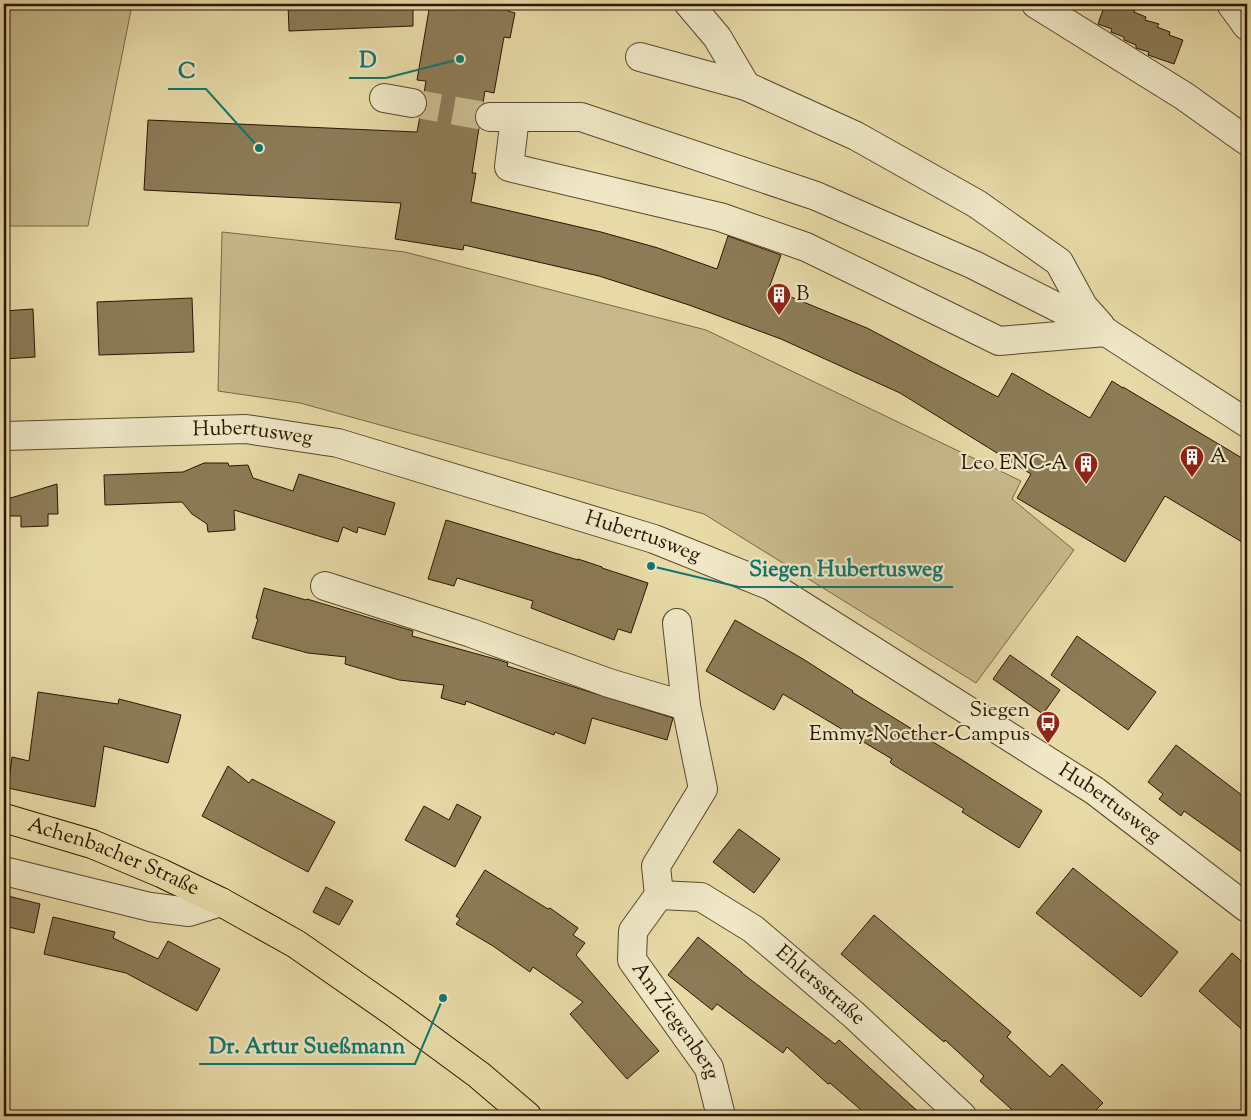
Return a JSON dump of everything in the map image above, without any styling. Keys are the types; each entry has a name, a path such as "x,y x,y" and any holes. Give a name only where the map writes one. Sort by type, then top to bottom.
{"main road":[{"name":"Achenbacher Straße","path":"4,818 92,844 161,873 221,902 296,944 479,1075 526,1116"}],"street":[{"path":"689,4 717,37 746,86"},
{"path":"1036,4 1184,96 1247,141"},
{"path":"1231,4 1247,26"},
{"path":"640,57 746,86 856,136 976,204 1059,262 1083,306 1106,332"},
{"path":"384,98 412,104"},
{"path":"1106,332 999,341 806,247 720,217 509,167 503,117 582,117 816,196 974,266 1106,332 1247,422"},
{"name":"Hubertusweg","path":"4,436 246,429 338,443 680,548 771,586 1088,786 1247,908"},
{"path":"325,586 471,633 609,683 686,706"},
{"path":"659,895 656,866 703,789 686,706 676,623"},
{"name":"Achenbacher Straße","path":"4,871 150,907 189,912 221,902"},
{"name":"Am Ziegenberg","path":"659,895 633,931 632,960 709,1068 721,1116"},
{"name":"Ehlersstraße","path":"659,895 701,897 753,929 854,1014 962,1116"}],"shaded area":[{"path":"4,4 127,4 131,10 88,226 4,226"},
{"path":"222,232 405,252 706,330 1021,481 1012,499 1074,550 976,683 704,514 300,403 218,391"}],"building":[{"path":"288,4 413,4 413,26 289,31"},
{"path":"430,4 509,4 508,11 515,13 510,38 504,37 494,93 485,91 483,103 477,109 474,117 479,128 472,173 476,173 471,202 601,232 658,248 717,269 728,236 781,255 769,288 867,328 998,397 1012,373 1090,418 1112,381 1247,461 1247,545 1165,496 1125,562 1017,498 1031,474 900,393 781,339 689,305 599,276 464,245 463,250 395,239 401,203 144,190 148,120 417,132 420,116 424,113 427,105 427,98 424,93 426,81 417,80"},
{"path":"1105,4 1116,4 1135,10 1134,12 1146,17 1145,20 1159,24 1157,27 1170,32 1169,35 1183,40 1174,64 1148,55 1149,52 1136,48 1136,45 1124,40 1124,37 1111,32 1112,29 1098,24"},
{"path":"192,298 194,352 99,355 97,302"},
{"path":"33,309 35,357 4,359 4,311"},
{"path":"204,463 228,463 229,466 248,465 253,478 293,491 299,474 395,503 385,535 358,527 357,533 343,527 338,542 234,510 235,530 208,532 207,524 192,514 182,502 105,505 104,475 183,472"},
{"path":"57,484 58,514 48,514 48,526 21,527 21,516 4,516 4,500"},
{"path":"446,520 578,559 648,583 631,633 618,629 614,640 531,608 533,601 457,578 454,586 428,579"},
{"path":"264,588 413,631 412,636 499,660 508,663 507,666 673,718 667,740 592,718 585,744 555,732 554,735 466,701 465,705 441,698 444,685 399,680 345,664 346,657 308,653 252,638"},
{"path":"735,620 803,659 852,692 1042,811 1019,848 962,812 964,809 892,764 890,762 892,759 783,694 774,710 706,671"},
{"path":"1077,636 1156,692 1128,730 1051,675"},
{"path":"1010,655 1060,690 1043,714 993,679"},
{"path":"38,692 118,704 119,699 181,715 168,763 104,746 95,807 8,788 12,757 29,761"},
{"path":"1176,745 1247,799 1247,856 1184,811 1181,816 1159,799 1163,794 1148,782"},
{"path":"228,766 249,783 252,779 335,822 308,872 202,816"},
{"path":"457,804 481,817 455,867 405,840 424,806 449,820"},
{"path":"739,829 780,859 754,893 713,862"},
{"path":"1073,868 1178,952 1141,997 1036,913"},
{"path":"485,870 548,909 550,908 578,928 573,935 585,943 576,955 659,1051 627,1079 570,1014 583,1002 533,967 530,972 493,946 456,924 460,919 456,916"},
{"path":"326,887 353,901 339,925 313,912"},
{"path":"4,895 40,904 34,933 4,926"},
{"path":"874,915 1011,1032 1007,1037 1050,1077 1062,1064 1103,1103 1090,1116 1019,1116 980,1081 984,1076 945,1040 944,1042 841,954"},
{"path":"53,917 115,932 113,938 158,959 168,941 220,969 197,1011 126,973 44,954"},
{"path":"698,937 835,1044 839,1040 923,1116 868,1116 830,1083 828,1084 787,1047 783,1053 717,1004 712,1010 668,975"},
{"path":"1232,953 1247,966 1247,1034 1199,991"}],"tunnel":[{"path":"412,103 490,117"}],"place":[{"name":"D","path":"460,59"},
{"name":"C","path":"259,148"},
{"name":"B","path":"779,316"},
{"name":"A","path":"1192,478"},
{"name":"Leo ENC-A","path":"1086,485"},
{"name":"Siegen Hubertusweg","path":"651,566"},
{"name":"Siegen Emmy-Noether-Campus","path":"1048,744"},
{"name":"Dr. Artur Sueßmann","path":"443,998"}]}
